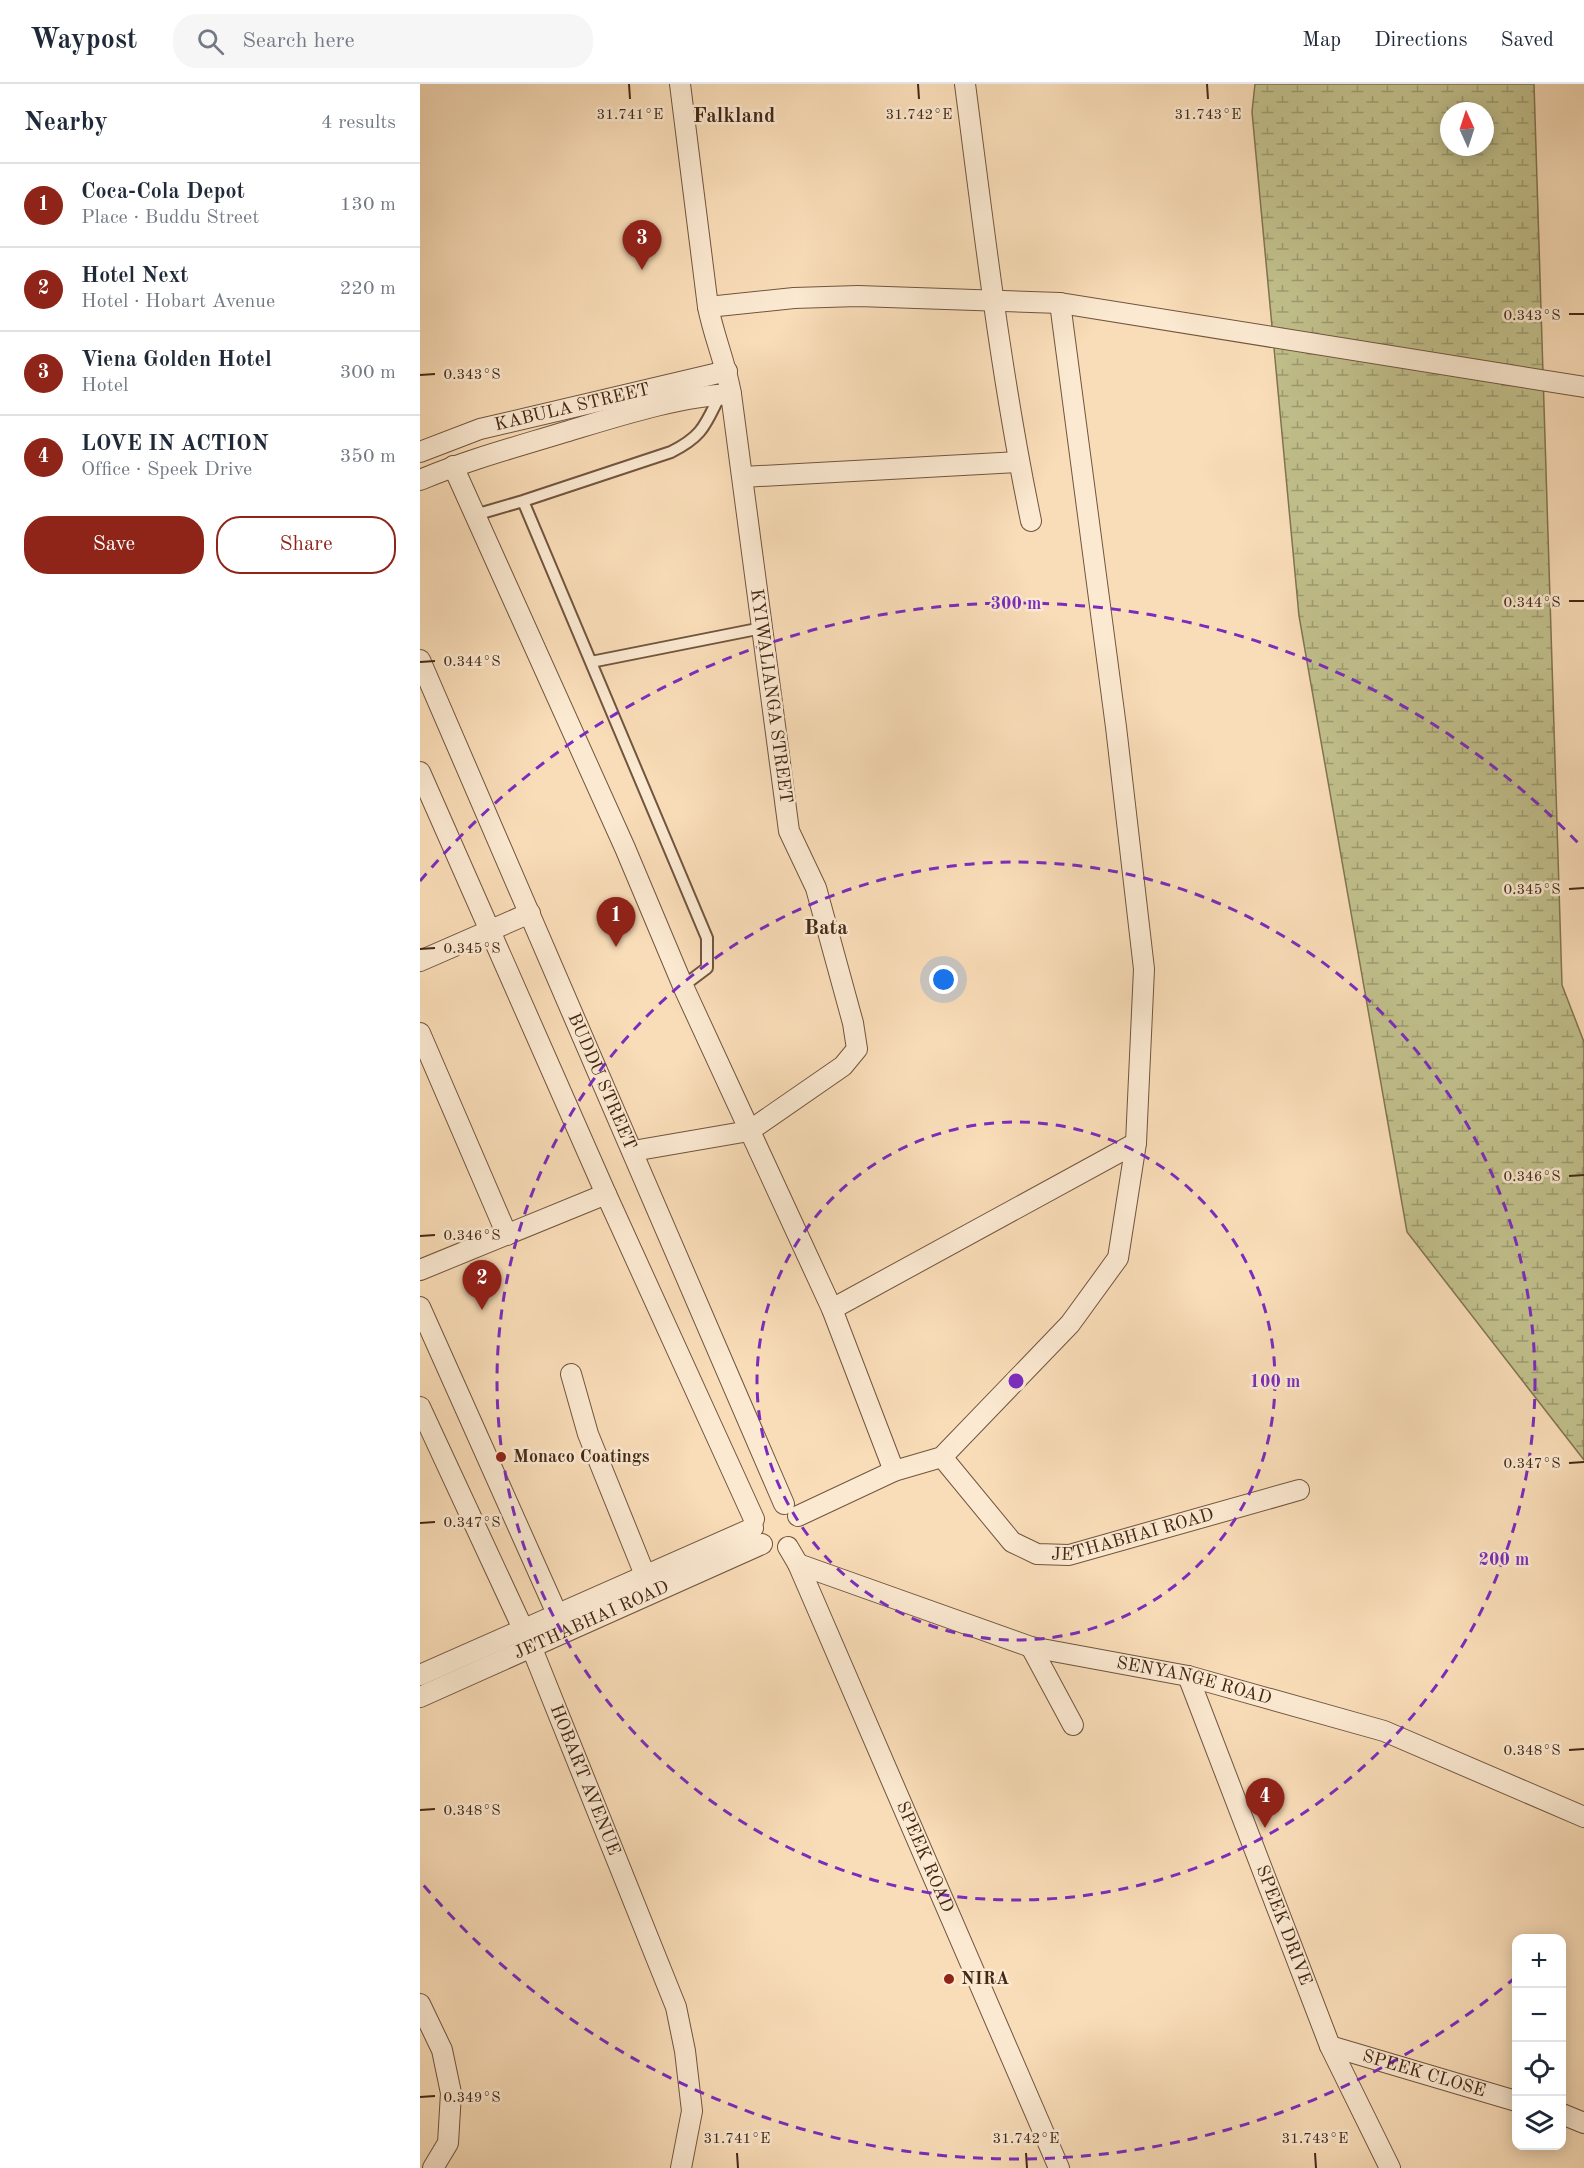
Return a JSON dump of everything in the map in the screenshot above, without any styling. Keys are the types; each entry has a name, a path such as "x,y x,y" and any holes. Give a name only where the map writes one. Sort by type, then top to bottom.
{"street":[{"name":"KYIWALIANGA STREET","path":"633,1151 749,1131 843,1066 857,1049 853,1023 816,888 789,831 743,477 725,394 727,370 713,330 708,307 680,84"},
{"path":"965,84 993,300 1019,462 1031,521"},
{"path":"708,307 794,298 858,296 1060,303 1584,387"},
{"path":"791,1510 894,1471 942,1457 1070,1324 1119,1258 1136,1143 1144,969 1116,727 1060,303"},
{"name":"KABULA STREET","path":"420,452 480,429 727,370"},
{"path":"420,480 453,466 599,422 705,395 725,394"},
{"path":"743,477 1019,462"},
{"path":"453,466 625,848 683,986 832,1309 894,1471"},
{"name":"BUDDU STREET","path":"420,660 791,1510"},
{"path":"420,772 757,1530 770,1548 779,1549 788,1547 795,1541 800,1524 791,1510 775,1503 759,1511 757,1530"},
{"path":"420,961 530,913"},
{"path":"420,1033 507,1235"},
{"path":"832,1309 1136,1143"},
{"path":"420,1270 606,1194"},
{"path":"420,1307 561,1623"},
{"path":"571,1374 588,1434 645,1575"},
{"name":"HOBART AVENUE","path":"420,1407 528,1638 676,2007 685,2051 692,2111 681,2168"},
{"name":"JETHABHAI ROAD","path":"942,1457 1012,1542 1037,1554 1069,1555 1299,1490"},
{"name":"JETHABHAI ROAD","path":"561,1623 645,1575 757,1530"},
{"name":"JETHABHAI ROAD","path":"420,1697 528,1638 757,1530"},
{"name":"SPEEK ROAD","path":"788,1547 798,1564 1059,2168"},
{"name":"SENYANGE ROAD","path":"798,1564 1031,1647 1188,1676 1384,1731 1584,1817"},
{"name":"JETHABHAI ROAD","path":"421,1672 528,1638"},
{"path":"1031,1647 1073,1725"},
{"name":"SPEEK DRIVE","path":"1188,1676 1330,2046 1390,2168"},
{"path":"420,2004 442,2050 451,2093 448,2143 433,2168"},
{"name":"SPEEK CLOSE","path":"1330,2046 1512,2100"},
{"path":"1566,2116 1584,2123"}],"lane":[{"path":"475,515 671,452 689,443 703,430 725,394"},
{"path":"523,501 707,938 707,968 683,986"},
{"path":"591,662 762,628"}],"green space":[{"path":"1255,84 1534,84 1562,985 1584,1042 1584,1460 1407,1232 1299,616 1252,112"}],"place":[{"name":"Viena Golden Hotel","path":"642,270"},
{"name":"Coca-Cola Depot","path":"616,947"},
{"name":"Hotel Next","path":"482,1310"},
{"name":"Monaco Coatings","path":"501,1457"},
{"name":"LOVE IN ACTION","path":"1265,1828"},
{"name":"NIRA","path":"949,1979"}],"district":[{"name":"Falkland","path":"734,116"},
{"name":"Bata","path":"826,928"}]}
